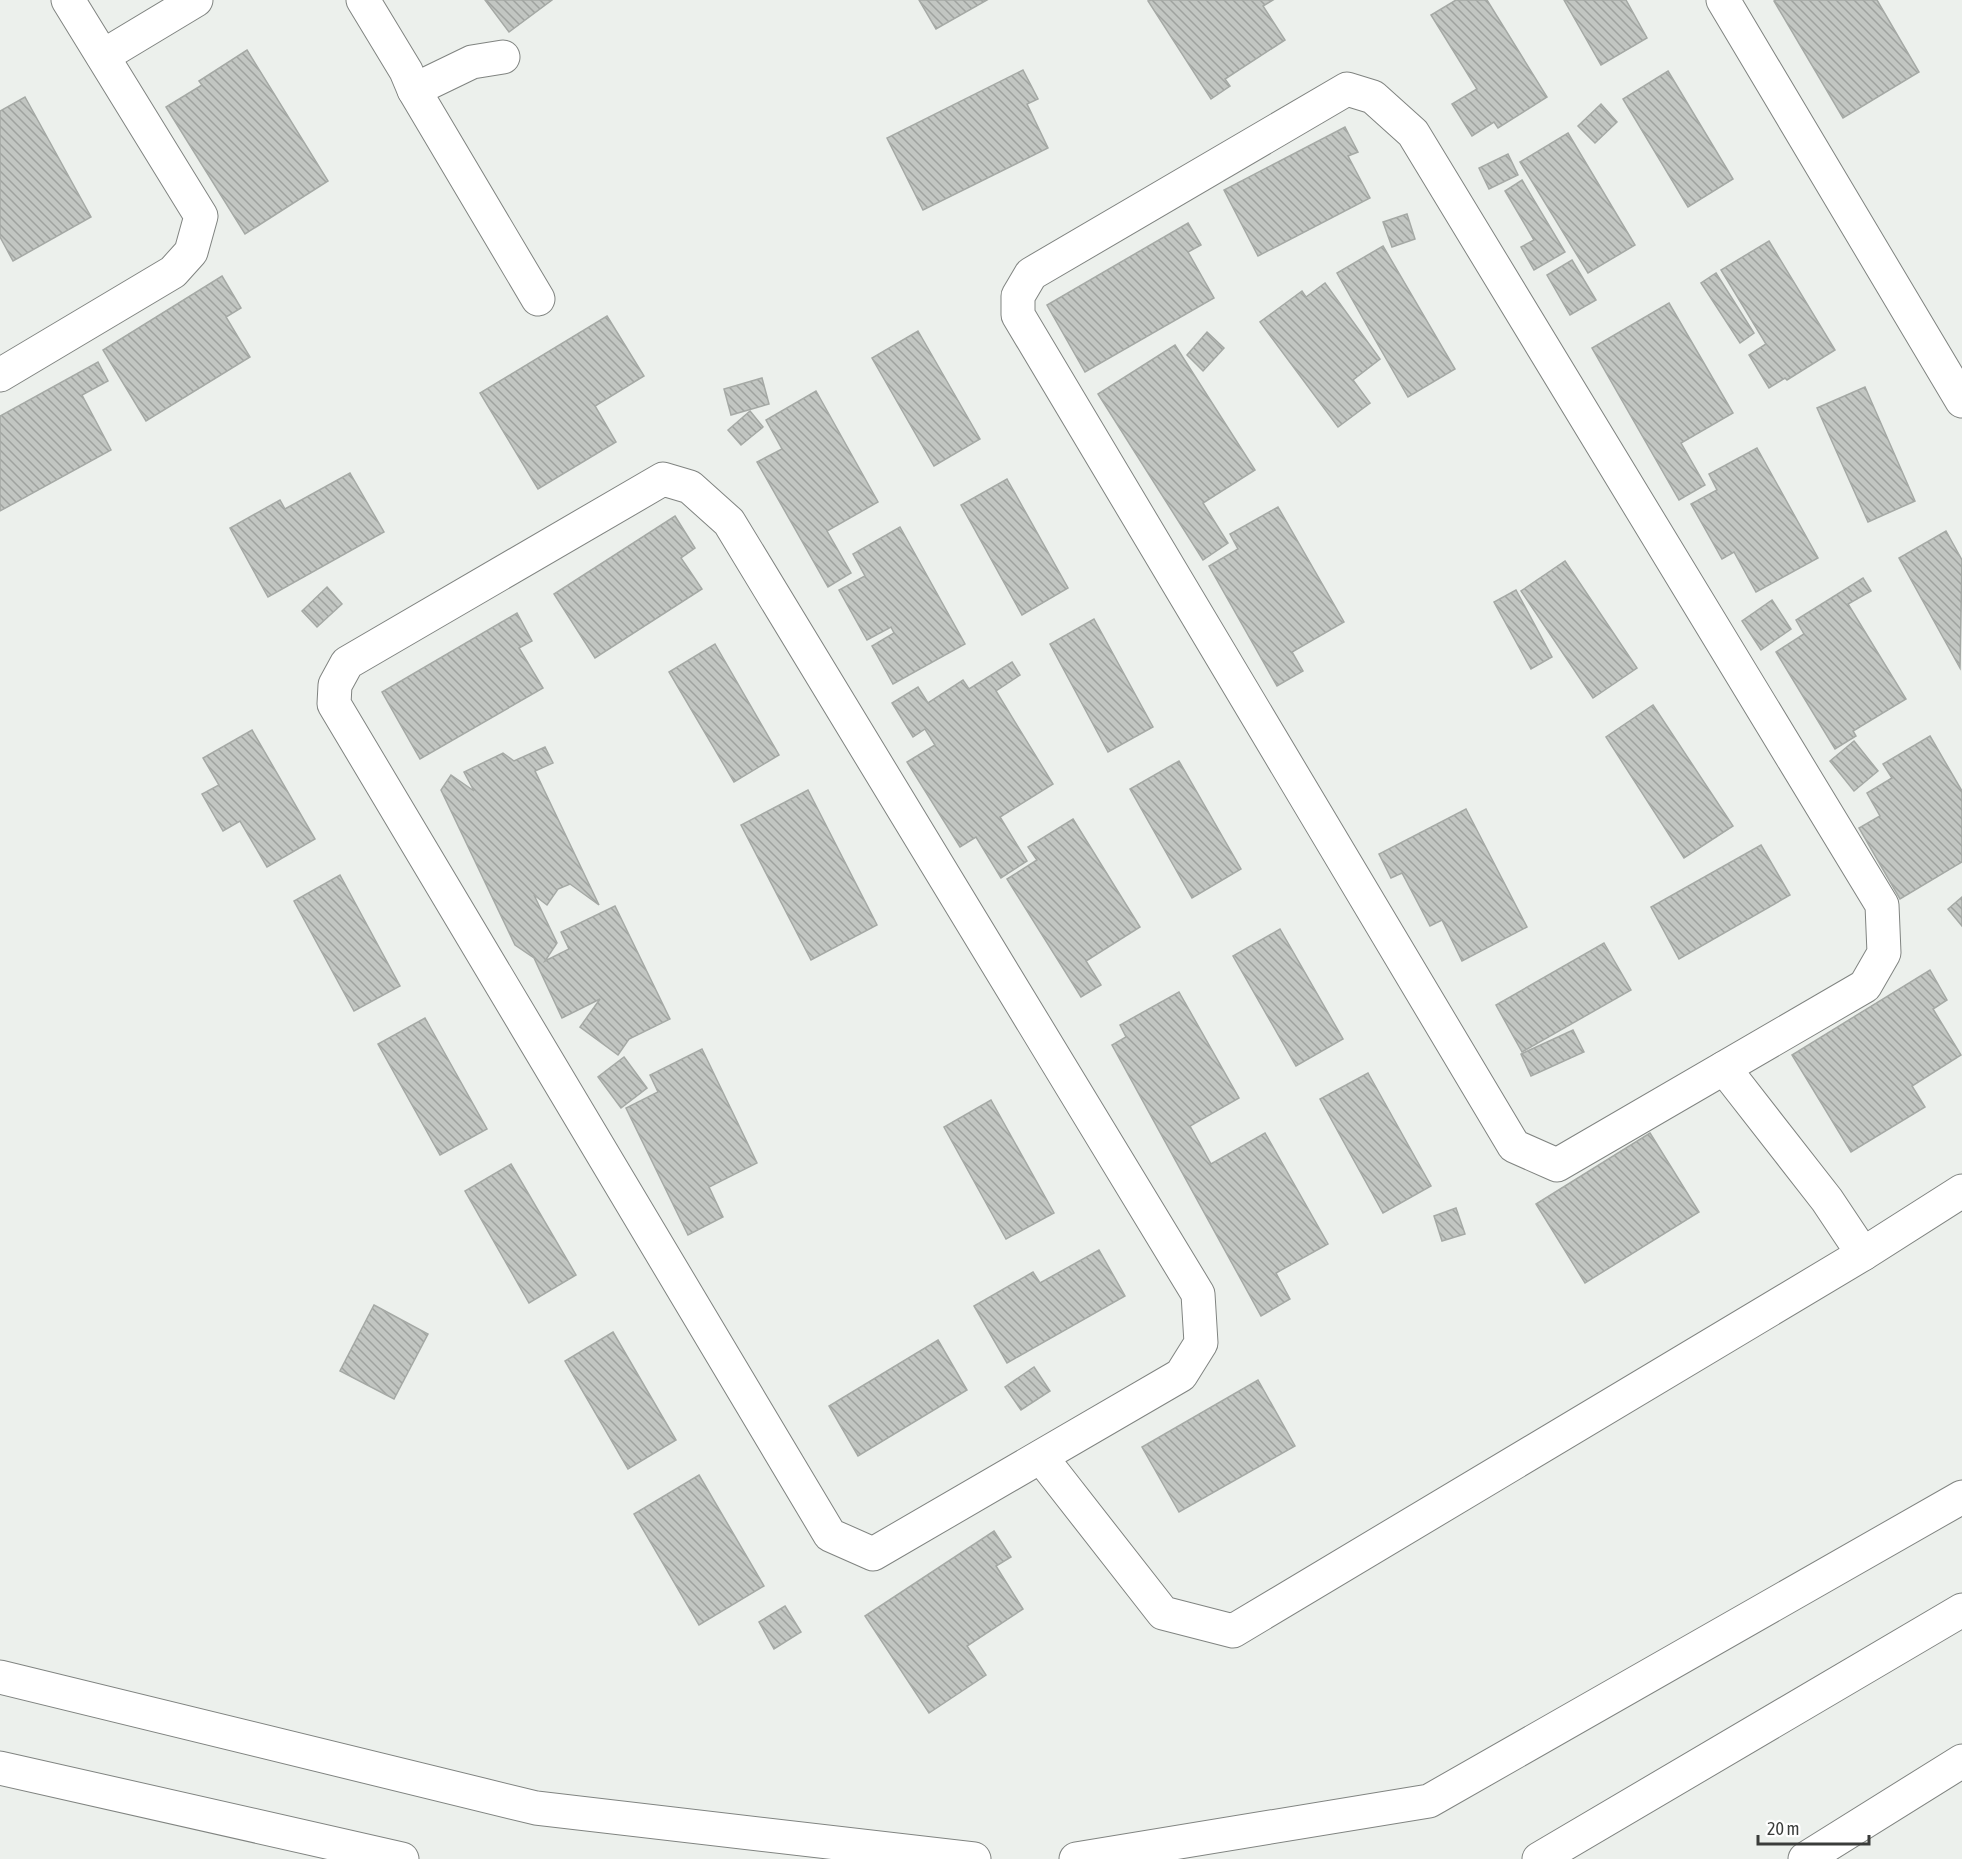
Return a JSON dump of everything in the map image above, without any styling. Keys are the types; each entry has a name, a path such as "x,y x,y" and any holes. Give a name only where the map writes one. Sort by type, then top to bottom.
{"street":[{"path":"0,375 173,272 190,252 201,216 68,0"},
{"path":"103,56 196,0"},
{"path":"363,0 538,299"},
{"path":"1723,0 1962,401"},
{"path":"414,90 472,62 503,57"},
{"path":"1347,89 1373,98 1413,133 1882,905 1884,953 1865,986 1724,1068 1557,1165 1514,1146 1018,315 1018,296 1031,274 1347,89"},
{"path":"663,479 690,487 729,522 1198,1294 1201,1343 1181,1375 1041,1457 873,1554 830,1535 334,704 334,685 347,663 663,479"},
{"path":"1724,1068 1827,1200 1863,1254"},
{"path":"1041,1457 1163,1613 1233,1631 1863,1254 1962,1191"},
{"path":"1076,1859 1429,1801 1962,1497"},
{"path":"1539,1859 1962,1610"},
{"path":"0,1677 536,1808 974,1859"},
{"path":"1805,1859 1962,1761"},
{"path":"0,1768 402,1859"}],"building":[{"path":"485,0 552,0 509,32"},
{"path":"919,0 987,0 936,29"},
{"path":"1273,0 1263,6 1285,40 1225,79 1230,86 1211,99 1148,1"},
{"path":"1456,0 1487,0 1547,97 1498,128 1494,122 1472,136 1452,104 1477,89 1431,15"},
{"path":"1564,0 1626,0 1647,38 1601,65"},
{"path":"1877,0 1919,72 1843,118 1774,1"},
{"path":"247,50 328,181 245,234 166,107 202,85 199,81"},
{"path":"1023,70 1038,99 1027,104 1048,148 923,210 887,138"},
{"path":"1668,71 1733,179 1688,207 1623,99"},
{"path":"25,97 91,217 13,261 0,237 0,111"},
{"path":"1601,104 1617,122 1595,143 1578,126"},
{"path":"1345,127 1358,152 1348,156 1370,198 1258,256 1224,190"},
{"path":"1568,133 1635,245 1588,273 1520,162"},
{"path":"1508,154 1518,175 1489,189 1479,168"},
{"path":"1522,180 1565,252 1534,270 1521,247 1534,240 1505,191"},
{"path":"1407,214 1415,239 1392,247 1383,222"},
{"path":"1188,223 1201,245 1188,252 1214,298 1085,372 1047,305"},
{"path":"1769,241 1835,350 1787,380 1785,378 1769,388 1749,355 1766,344 1721,270"},
{"path":"1383,246 1455,369 1408,397 1337,273"},
{"path":"1572,260 1596,300 1570,315 1547,275"},
{"path":"1716,273 1754,333 1740,343 1701,283"},
{"path":"222,276 241,308 226,317 250,357 146,421 103,350"},
{"path":"1325,283 1380,359 1353,380 1370,403 1338,427 1260,322 1302,291 1306,297"},
{"path":"1669,303 1733,413 1681,443 1705,485 1679,500 1592,348"},
{"path":"607,316 644,376 595,406 616,442 538,489 480,393"},
{"path":"918,331 980,439 934,466 872,358"},
{"path":"1207,332 1224,348 1203,371 1187,355"},
{"path":"1175,345 1255,470 1203,503 1228,543 1203,560 1098,394"},
{"path":"98,362 108,381 82,395 111,450 0,511 0,416"},
{"path":"762,378 769,404 731,415 724,389"},
{"path":"1865,387 1915,501 1868,522 1817,408"},
{"path":"816,391 878,502 827,531 851,573 828,587 757,462 782,449 766,420"},
{"path":"750,411 763,427 741,445 728,430"},
{"path":"1757,448 1818,558 1756,592 1734,552 1722,559 1691,504 1717,490 1709,474"},
{"path":"350,473 384,532 268,597 230,528 280,500 285,509"},
{"path":"1007,479 1068,588 1022,615 961,505"},
{"path":"1278,507 1344,622 1292,652 1303,671 1277,686 1209,566 1238,549 1230,534"},
{"path":"675,516 695,548 681,558 702,589 595,658 554,594"},
{"path":"900,527 965,644 893,684 872,646 894,633 891,627 867,640 839,590 865,576 853,554"},
{"path":"1946,531 1962,560 1960,668 1899,558"},
{"path":"1565,561 1637,668 1593,698 1521,591"},
{"path":"1863,578 1871,591 1848,604 1906,699 1853,731 1856,736 1835,749 1776,652 1804,634 1796,620"},
{"path":"327,587 342,604 317,627 302,611"},
{"path":"1516,590 1552,657 1531,669 1494,602"},
{"path":"1772,600 1791,629 1761,650 1742,621"},
{"path":"517,613 532,641 519,648 543,688 420,759 382,692"},
{"path":"1094,619 1153,727 1108,752 1050,644"},
{"path":"715,644 779,755 734,782 669,672"},
{"path":"1012,662 1020,675 996,691 1053,784 1000,817 1027,861 1001,878 976,837 960,847 907,762 935,745 925,729 913,737 892,703 918,687 928,703 963,680 969,689"},
{"path":"1653,705 1733,826 1684,858 1606,737"},
{"path":"252,730 315,839 267,867 240,821 223,831 202,794 219,785 203,758"},
{"path":"1930,736 1962,791 1962,862 1900,899 1859,828 1880,816 1867,793 1892,778 1883,764"},
{"path":"1854,741 1878,771 1854,791 1830,761"},
{"path":"545,747 553,763 535,771 599,905 570,884 558,889 547,905 534,895 557,943 545,961 569,949 561,932 615,906 670,1019 629,1039 618,1055 580,1027 600,999 562,1018 534,958 515,945 441,790 451,775 474,791 464,772 503,753 514,761"},
{"path":"1179,761 1241,869 1192,898 1130,789"},
{"path":"808,790 877,925 811,960 741,825"},
{"path":"1466,809 1527,927 1462,961 1442,920 1430,926 1402,873 1391,878 1379,854"},
{"path":"1073,819 1140,927 1086,961 1101,985 1081,997 1007,879 1037,860 1028,847"},
{"path":"1761,845 1790,895 1679,959 1651,907"},
{"path":"340,875 400,986 354,1011 294,901"},
{"path":"1962,897 1962,926 1948,909"},
{"path":"1280,929 1343,1039 1296,1066 1233,956"},
{"path":"1604,943 1631,990 1522,1052 1496,1005"},
{"path":"1930,970 1947,1000 1933,1009 1961,1055 1912,1086 1925,1107 1851,1152 1792,1055"},
{"path":"1179,992 1239,1098 1190,1126 1211,1164 1265,1133 1328,1244 1276,1273 1290,1299 1261,1316 1112,1045 1126,1037 1120,1025"},
{"path":"425,1018 487,1129 440,1155 378,1044"},
{"path":"1573,1030 1584,1052 1531,1076 1521,1054"},
{"path":"702,1049 757,1163 709,1187 723,1217 688,1235 626,1108 658,1092 650,1075"},
{"path":"624,1057 647,1088 621,1108 598,1077"},
{"path":"1368,1073 1431,1186 1383,1213 1320,1099"},
{"path":"991,1100 1054,1213 1006,1239 944,1127"},
{"path":"1650,1133 1699,1212 1585,1283 1536,1204"},
{"path":"511,1164 576,1275 529,1303 465,1191"},
{"path":"1456,1208 1465,1234 1442,1241 1434,1216"},
{"path":"1099,1250 1125,1296 1007,1363 974,1306 1033,1272 1040,1283"},
{"path":"374,1305 428,1334 394,1399 340,1371"},
{"path":"613,1332 676,1440 628,1469 565,1361"},
{"path":"938,1340 967,1390 858,1456 829,1406"},
{"path":"1034,1367 1050,1391 1021,1410 1005,1387"},
{"path":"1258,1380 1295,1446 1179,1512 1142,1447"},
{"path":"699,1475 764,1586 699,1625 634,1514"},
{"path":"994,1531 1011,1557 996,1566 1023,1609 967,1646 986,1675 929,1713 865,1616"},
{"path":"785,1606 801,1632 774,1649 759,1622"}]}
